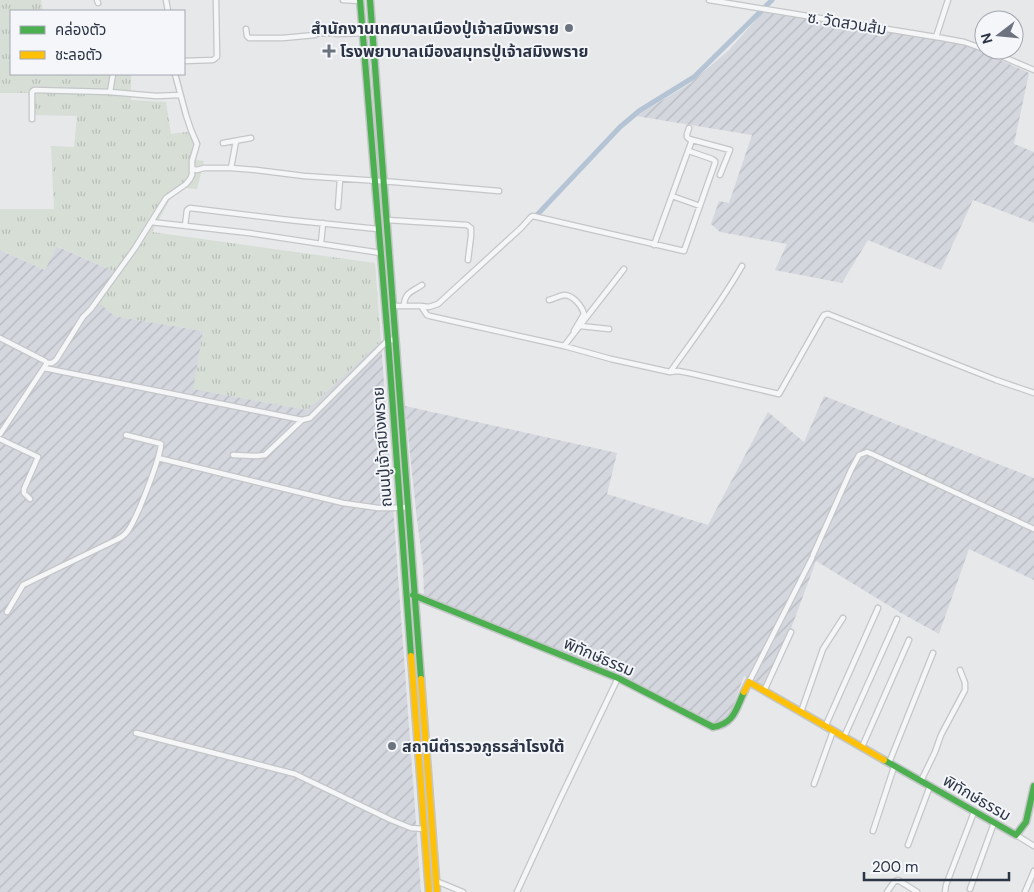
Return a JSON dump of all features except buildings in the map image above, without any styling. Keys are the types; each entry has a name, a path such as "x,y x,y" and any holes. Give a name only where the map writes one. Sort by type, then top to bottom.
{"main road":[{"name":"ถนนปู่เจ้าสมิงพราย","path":"360,0 388,340 406,592 432,828 437,892"},
{"name":"ถนนปู่เจ้าสมิงพราย","path":"370,0 415,596 424,829 429,892"},
{"name":"พิทักษ์ธรรม","path":"406,592 618,678 713,727 720,726 731,720 748,682 1016,835 1026,822 1034,786"},
{"path":"424,829 432,828"}],"street":[{"path":"185,60 213,60 217,58 216,0"},
{"path":"343,0 360,0"},
{"name":"ซ. วัดสวนส้ม","path":"709,0 936,37 974,45"},
{"path":"936,37 948,0"},
{"path":"246,29 249,38 283,38 316,35"},
{"path":"336,34 372,33"},
{"name":"ซ. วัดสวนส้ม","path":"1011,60 1034,70"},
{"path":"110,92 113,75"},
{"path":"0,434 46,366 56,360 84,317 92,309 135,248 153,222 166,198 188,182 192,175 194,169 192,161 197,144 190,130 175,75"},
{"path":"32,119 32,92 34,90 110,92 156,96 180,95"},
{"path":"689,128 687,137 692,140 730,150 720,175"},
{"path":"223,143 251,138"},
{"path":"654,245 692,140"},
{"path":"231,168 236,141"},
{"path":"393,306 434,306 438,304 533,216 684,251 715,163 712,159 689,151"},
{"path":"194,169 231,168 304,176 499,191"},
{"path":"338,207 340,179"},
{"path":"672,196 700,206"},
{"path":"185,226 187,210 190,208 378,229"},
{"path":"387,220 468,224 471,228 472,236 468,260"},
{"path":"153,222 249,232 381,253"},
{"path":"321,244 323,223"},
{"path":"670,372 706,322 742,266"},
{"path":"564,346 624,269"},
{"path":"404,306 405,297 422,285"},
{"path":"549,300 567,295 572,297 582,308 584,314 574,329 574,335"},
{"path":"420,306 430,316 564,346 611,359 670,372 689,373 779,394 822,318 828,314 1034,393"},
{"path":"580,326 609,328"},
{"path":"0,338 45,361 46,366"},
{"path":"46,366 302,420 310,418 388,340 396,340"},
{"path":"233,455 265,455 302,420"},
{"path":"6,612 23,586 123,537 129,530 158,458 161,444 126,435"},
{"path":"0,439 38,457 24,489 24,493 30,499"},
{"name":"พิทักษ์ธรรม","path":"748,682 813,556 850,470 859,455 867,452 1034,530"},
{"path":"158,458 343,503 378,508 409,507"},
{"path":"825,727 878,608"},
{"path":"801,712 823,649 843,618"},
{"path":"844,737 896,619"},
{"path":"764,691 791,632"},
{"path":"862,747 909,640"},
{"path":"873,831 891,765 933,653"},
{"path":"921,781 936,752 941,735 965,690 965,683 960,670"},
{"path":"517,892 618,678"},
{"path":"814,784 833,731"},
{"path":"136,733 296,774 391,820 411,828 424,829"},
{"path":"908,844 930,786"},
{"path":"945,892 974,812"},
{"path":"970,889 994,823"},
{"path":"1016,835 1034,846"},
{"path":"1025,892 1034,871"},
{"path":"887,892 894,882 898,880 916,892"},
{"path":"436,881 463,892"}],"shaded area":[{"path":"763,12 956,41 974,48 974,60 1001,60 1029,73 1014,144 1034,152 1034,223 973,200 941,270 868,240 842,283 775,270 787,244 720,232 711,224 719,201 729,203 752,135 636,116 691,83 729,50"},
{"path":"56,246 113,271 114,316 203,331 194,389 307,410 381,341 421,892 0,892 0,250 45,270"},
{"path":"824,396 1034,478 1034,580 969,549 939,634 816,561 768,691 744,676 729,717 719,722 709,723 624,676 424,597 423,565 405,406 617,453 607,494 708,525 768,412 804,442"}],"green space":[{"path":"0,0 41,0 43,10 10,10 10,75 131,75 131,100 166,102 171,134 194,131 195,145 192,159 204,161 197,189 183,188 173,194 152,232 375,263 381,341 307,410 193,389 203,331 114,316 98,302 113,271 57,246 45,270 0,250 0,209 54,209 51,146 74,147 77,116 36,115 28,93 0,93"}],"waterway":[{"path":"535,217 620,127 639,111 694,77 772,0"},
{"path":"178,75 189,117"},
{"path":"193,130 200,144 198,146"},
{"path":"194,168 195,157"},
{"path":"173,190 180,185"},
{"path":"84,313 91,305"}],"tunnel":[{"path":"315,35 336,34"}],"traffic: fast":[{"path":"360,0 388,340 411,656"},
{"path":"370,0 421,679"},
{"path":"413,595 618,678 713,727 726,723 730,719 744,692"},
{"path":"884,760 1016,835 1026,822 1034,786"}],"traffic: slow":[{"path":"411,656 429,892"},
{"path":"421,679 437,892"},
{"path":"744,692 749,682 884,760"}],"place":[{"name":"สำนักงานเทศบาลเมืองปู่เจ้าสมิงพราย","path":"569,28"},
{"name":"โรงพยาบาลเมืองสมุทรปู่เจ้าสมิงพราย","path":"329,51"},
{"name":"สถานีตำรวจภูธรสำโรงใต้","path":"392,746"}]}
